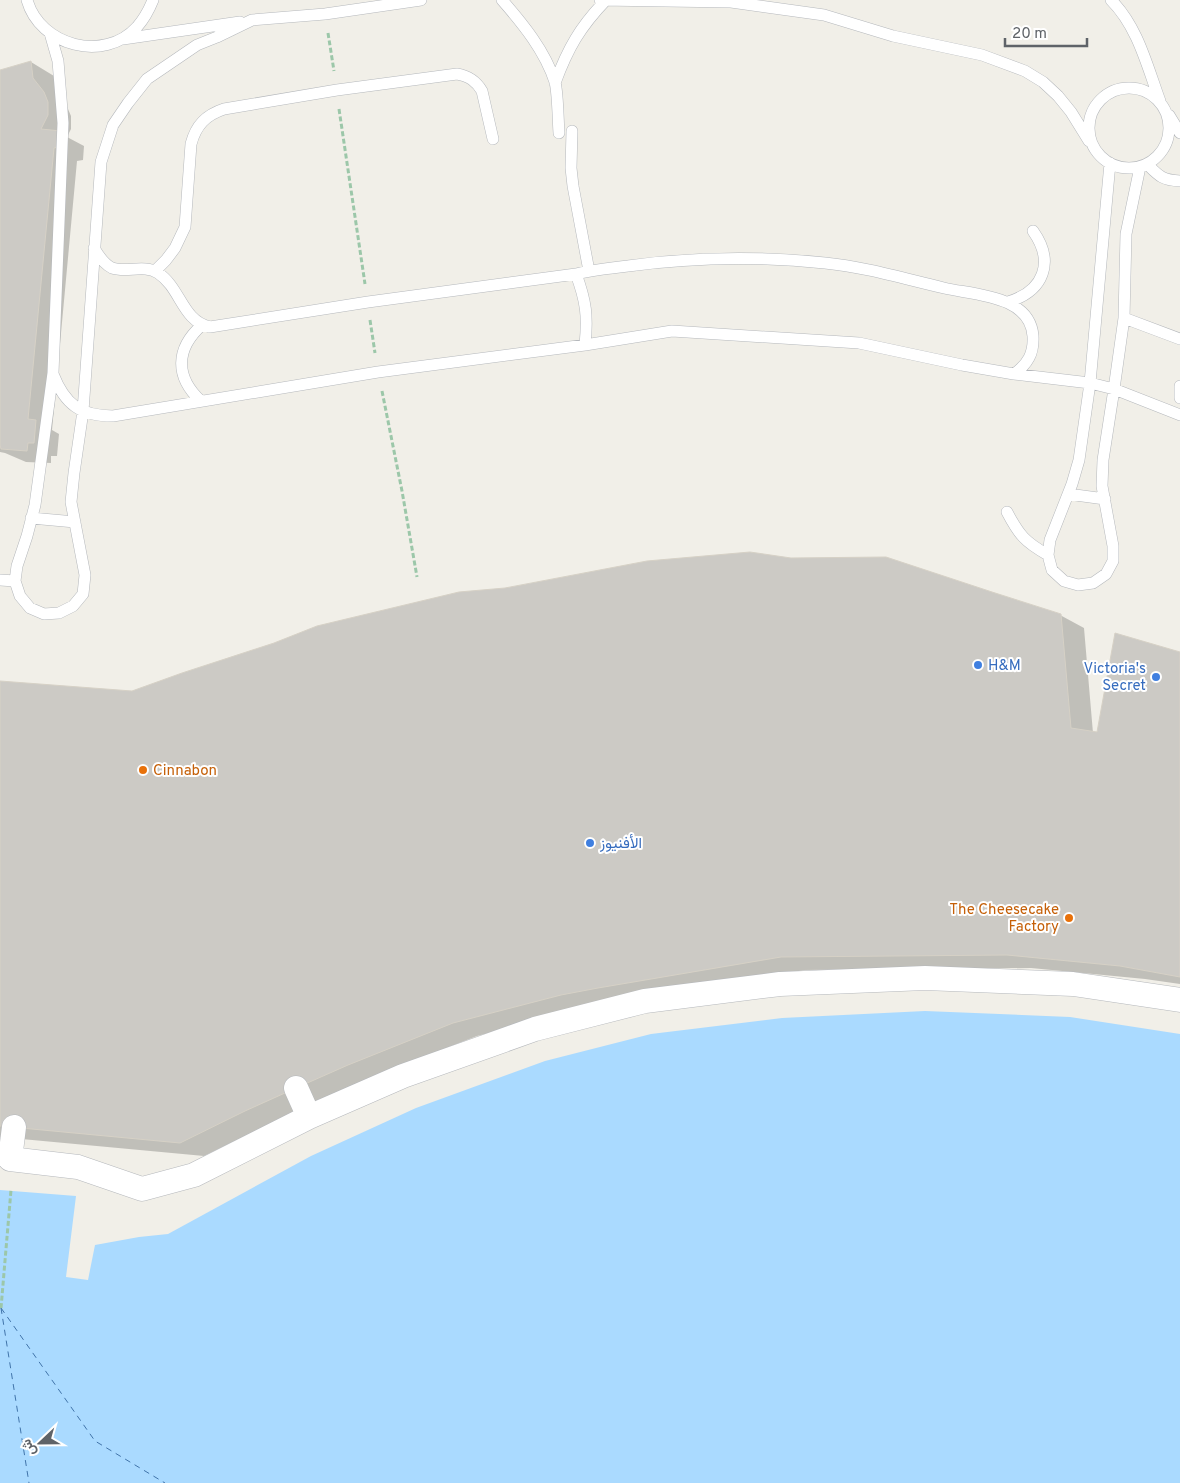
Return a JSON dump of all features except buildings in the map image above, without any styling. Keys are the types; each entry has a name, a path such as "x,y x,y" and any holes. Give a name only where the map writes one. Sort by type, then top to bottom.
{"street":[{"path":"14,1127 10,1159 78,1167 142,1189 194,1175 309,1117 403,1076 535,1029 645,1001 780,984 925,978 1073,984 1180,1000"},
{"path":"296,1088 309,1117"}],"lane":[{"path":"121,39 136,28 148,13 153,0"},
{"path":"26,1 36,20 50,33 66,42 84,47 103,45 121,39 252,20 325,14 421,0"},
{"path":"502,0 532,38 545,60 555,83 559,133"},
{"path":"600,0 731,2 824,15 893,36 982,55 1025,71 1043,82 1071,112 1102,159 1127,168 1144,165 1158,156 1165,145 1169,133 1169,120 1141,47 1125,16 1111,0"},
{"path":"555,83 563,60 575,38 589,18 606,0"},
{"path":"50,33 58,61 63,123 53,373 35,505 17,566 15,581 20,596 30,608 44,614 59,613 73,606 83,594 85,575 71,502 83,411 101,162 113,125 147,79 197,45 252,20"},
{"path":"155,271 175,248 185,227 193,135 204,119 213,112 336,90 457,74 465,75 472,79 482,91 494,139"},
{"path":"1089,142 1088,125 1092,109 1102,96 1116,88 1133,87 1148,92 1162,105 1180,132"},
{"path":"572,131 571,168 589,271"},
{"path":"1110,163 1090,383 1079,460 1050,540 1048,555 1052,570 1064,581 1078,586 1093,583 1106,574 1113,561 1113,546 1102,486 1102,460 1124,318 1126,234 1144,165"},
{"path":"1144,165 1159,177 1180,181"},
{"path":"1008,302 1020,298 1031,291 1039,280 1044,268 1044,255 1040,242 1033,231"},
{"path":"94,248 101,259 112,268 144,268 155,271 165,278 195,321 210,327 368,302 675,260 748,258 826,263 911,279 1008,302 1022,311 1029,320 1033,331 1034,343 1031,355 1024,367 1014,374"},
{"path":"576,274 586,309 585,345"},
{"path":"1124,318 1180,339"},
{"path":"201,402 185,382 182,370 182,357 186,344 192,334 202,325"},
{"path":"53,373 59,388 69,402 83,411 98,416 113,416 378,372 672,332 859,343 962,365 1114,388 1180,415"},
{"path":"1180,386 1180,398"},
{"path":"1068,494 1105,499"},
{"path":"1007,512 1017,532 1030,544 1048,555"},
{"path":"31,518 75,522"},
{"path":"0,580 15,581"}],"path":[{"path":"1,1308 11,1190"}],"water":[{"path":"925,1011 1070,1017 1180,1034 1180,1483 0,1483 0,1190 76,1196 66,1277 88,1280 95,1245 168,1234 311,1156 416,1108 545,1061 651,1034 782,1018"}],"ferry route":[{"path":"1,1308 95,1441 165,1483"},
{"path":"1,1308 29,1483"}],"place":[{"name":"H&M","path":"978,665"},
{"name":"Victoria's Secret","path":"1156,677"},
{"name":"Cinnabon","path":"143,770"},
{"name":"الأفنيوز","path":"590,843"},
{"name":"The Cheesecake Factory","path":"1069,918"}]}
